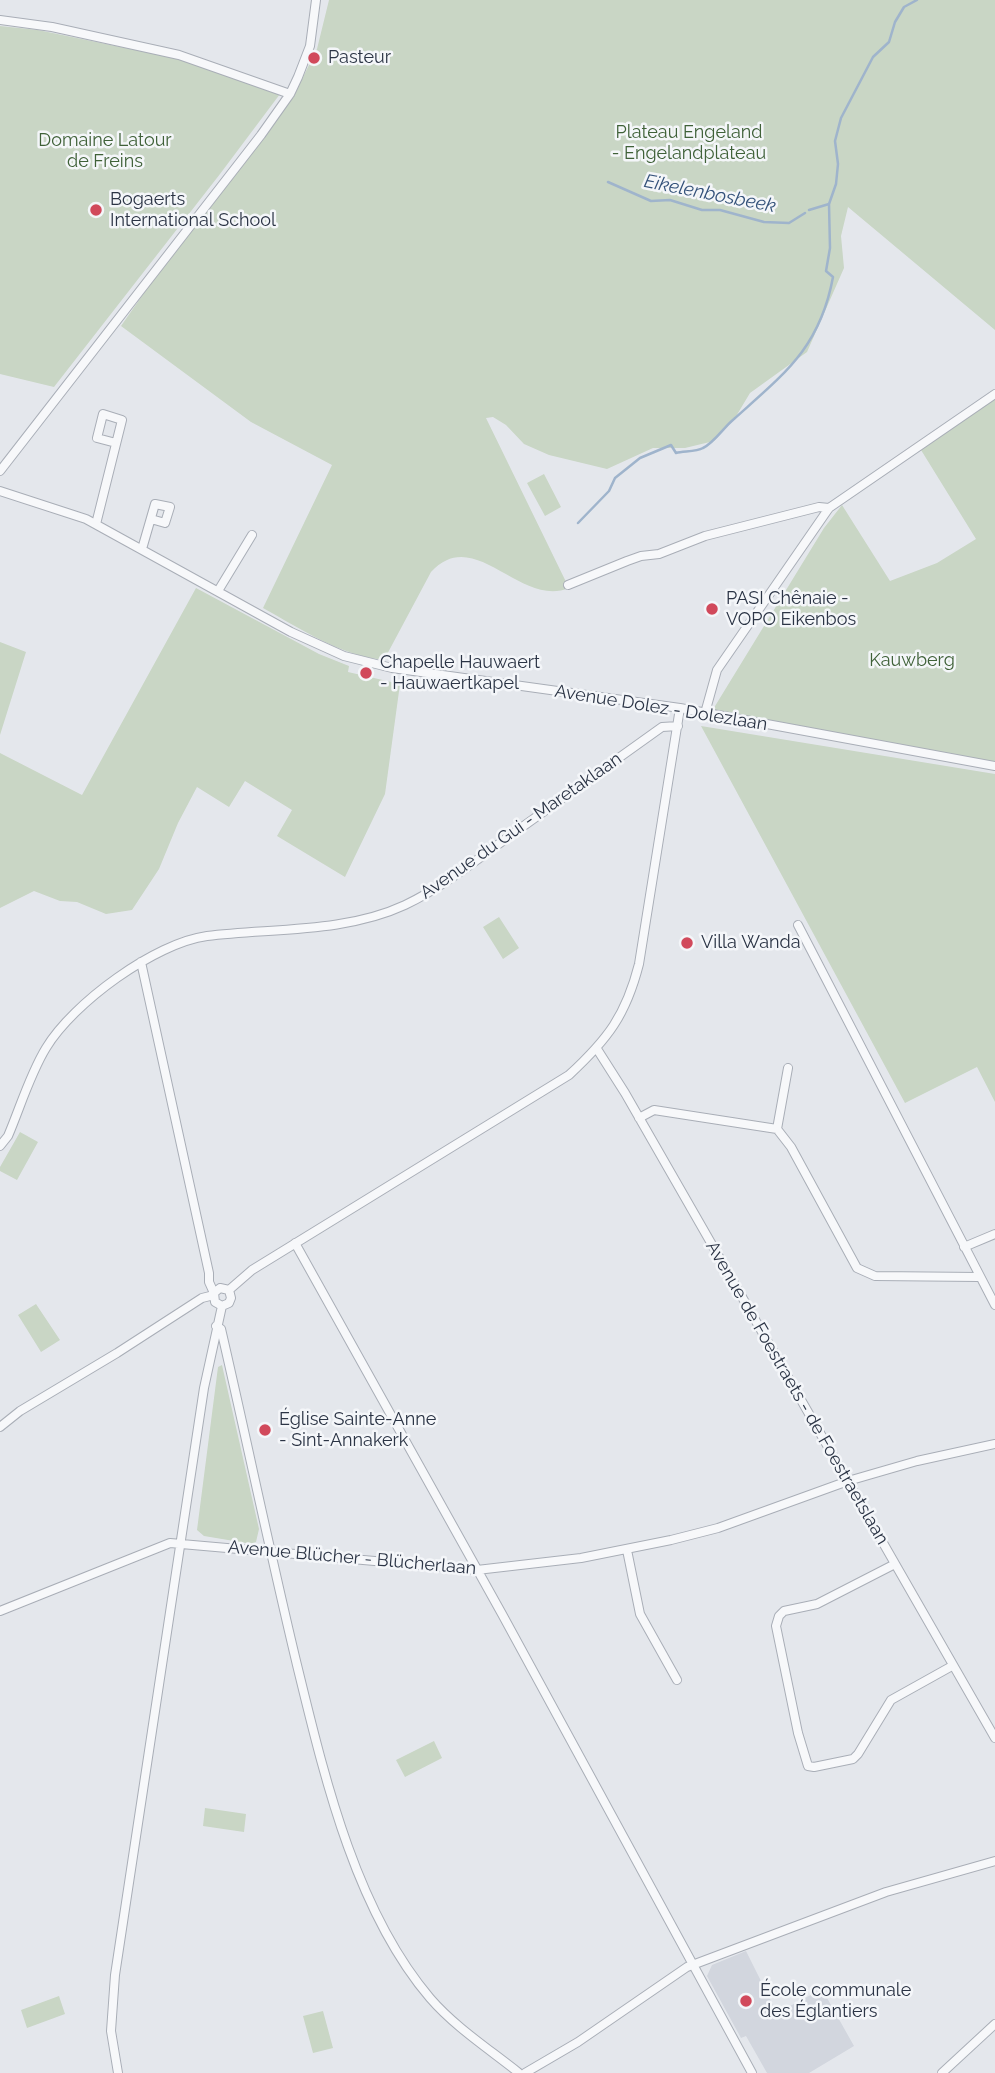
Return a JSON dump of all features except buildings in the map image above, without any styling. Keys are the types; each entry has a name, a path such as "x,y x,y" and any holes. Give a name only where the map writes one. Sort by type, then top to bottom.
{"street":[{"path":"0,471 290,94 310,46 316,0"},
{"path":"0,20 52,27 147,47 225,70 290,94"},
{"path":"705,713 717,670 829,508 995,394"},
{"path":"96,524 116,443"},
{"name":"Avenue Dolez - Dolezlaan","path":"0,491 96,524 323,648 362,662 424,674 680,708 995,766"},
{"path":"568,585 627,561 659,554 705,536 819,507 829,508"},
{"path":"142,550 151,519"},
{"path":"218,592 252,535"},
{"path":"217,1299 252,1270 569,1075 597,1049 622,1013 633,989 680,708"},
{"name":"Avenue du Gui - Maretaklaan","path":"0,1146 8,1136 46,1048 78,1008 141,962 166,948 205,937 336,923 372,916 405,905 447,880 662,727 678,726"},
{"path":"798,925 994,1302"},
{"path":"118,2073 111,2031 115,1975 216,1326 217,1299 209,1282 141,962"},
{"name":"Avenue de Foestraets - de Foestraetslaan","path":"597,1049 995,1738"},
{"path":"777,1129 788,1068"},
{"path":"639,1118 654,1110 777,1129 791,1147 857,1268 875,1276 979,1277"},
{"path":"964,1247 995,1234"},
{"path":"295,1243 752,2073"},
{"path":"0,1427 196,1303 217,1299 230,1300 226,1289 209,1273"},
{"path":"216,1326 221,1329 269,1552 333,1801 367,1893 382,1927 430,1998 467,2032 519,2073"},
{"name":"Avenue Blücher - Blücherlaan","path":"0,1611 170,1543 477,1570 536,1565 627,1550 718,1528 848,1481 928,1458 995,1444"},
{"path":"627,1550 639,1614 677,1680"},
{"path":"895,1564 817,1604 783,1611 779,1616 776,1626 798,1733 808,1766 853,1759 891,1700 952,1666"},
{"path":"525,2073 578,2042 693,1964 886,1892 995,1861"},
{"path":"943,2073 995,2024"}],"shaded area":[{"name":"École communale des Églantiers","path":"746,1951 777,2013 822,1989 854,2046 809,2073 767,2073 746,2036 741,2038 707,1976 712,1965"}],"green space":[{"name":"Plateau Engeland - Engelandplateau","path":"329,0 995,0 995,330 848,207 841,236 844,268 807,352 750,393 735,418 714,441 685,448 653,448 607,469 549,455 524,444 506,425 493,417 486,418 569,588 551,591 533,587 481,561 464,557 448,560 431,572 384,660 351,653 321,640 263,608 332,465 251,422 121,326 167,260 298,87 317,49"},
{"name":"Domaine Latour de Freins","path":"0,26 38,30 174,58 280,94 54,387 0,374"},
{"name":"Kauwberg","path":"995,399 995,762 712,711 824,528 842,505 890,581 937,563 976,539 921,450"},
{"path":"544,474 561,507 545,516 527,483"},
{"path":"196,588 319,654 349,666 348,672 400,684 385,794 345,877 277,836 292,810 245,781 229,807 197,787 178,823 159,869 132,910 106,914 77,902 60,901 34,891 0,908 0,753 82,795"},
{"path":"0,642 26,652 0,735"},
{"path":"701,726 995,774 995,1102 977,1067 905,1103"},
{"path":"499,917 519,948 503,959 483,927"},
{"path":"20,1132 38,1142 17,1180 0,1171 0,1167"},
{"path":"36,1304 60,1340 41,1352 18,1315"},
{"path":"222,1365 259,1529 256,1542 252,1544 204,1536 197,1530 218,1367"},
{"path":"434,1741 442,1758 405,1777 396,1760"},
{"path":"205,1808 246,1814 244,1832 203,1826"},
{"path":"59,1996 65,2014 27,2028 21,2010"},
{"path":"323,2011 333,2048 313,2053 303,2016"}],"waterway":[{"name":"Eikelenbosbeek","path":"578,523 609,491 615,478 640,458 671,445 676,453 707,446 784,373 809,341 827,302 833,277 826,271 830,248 829,204 836,184 838,164 835,141 841,118 873,57 889,42 895,22 904,7 917,0"},
{"name":"Eikelenbosbeek","path":"608,182 651,201 670,200 702,210 720,210 764,222 789,223 805,213"},
{"name":"Eikelenbosbeek","path":"809,210 829,204"}],"place":[{"name":"Pasteur","path":"314,58"},
{"name":"Bogaerts International School","path":"96,210"},
{"name":"PASI Chênaie - VOPO Eikenbos","path":"712,609"},
{"name":"Chapelle Hauwaert - Hauwaertkapel","path":"366,673"},
{"name":"Villa Wanda","path":"687,943"},
{"name":"Église Sainte-Anne - Sint-Annakerk","path":"265,1430"},
{"name":"École communale des Églantiers","path":"746,2001"}]}
